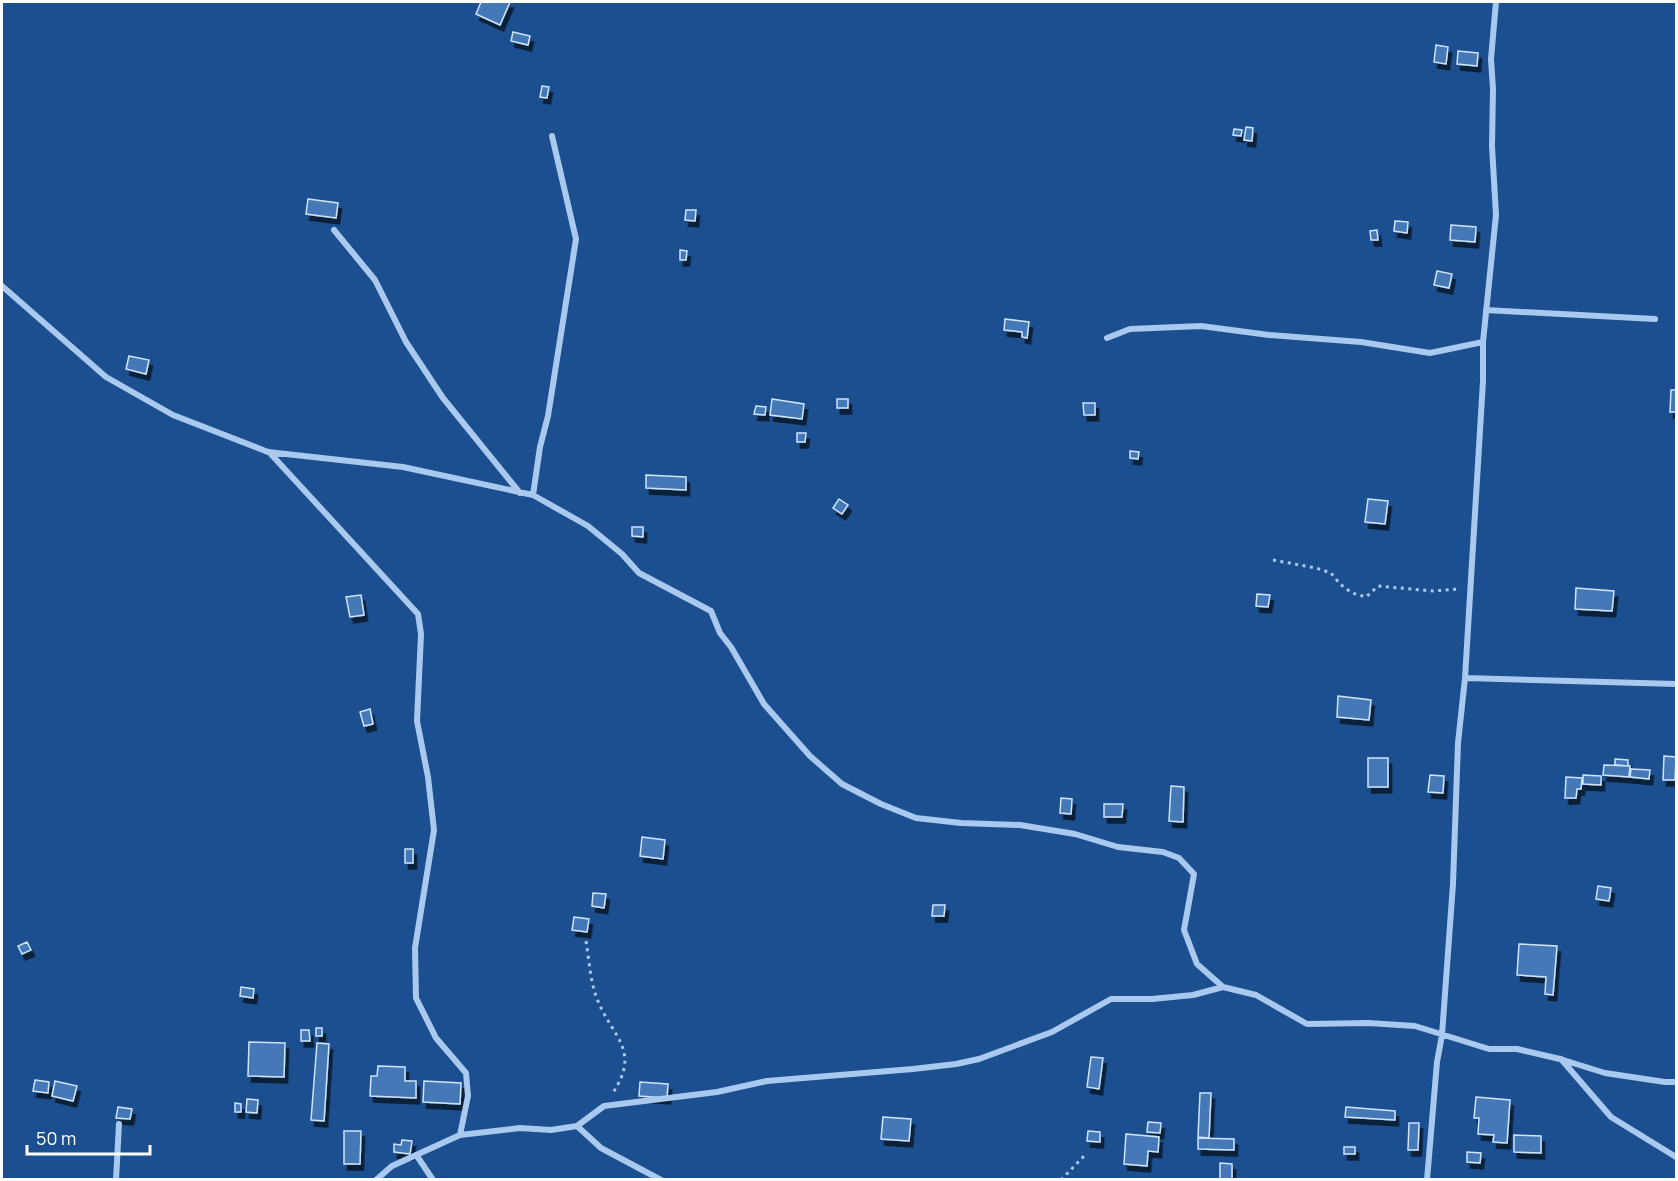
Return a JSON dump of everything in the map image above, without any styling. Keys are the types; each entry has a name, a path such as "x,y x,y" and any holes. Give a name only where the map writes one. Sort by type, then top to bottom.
{"street":[{"path":"1427,1179 1437,1062 1442,1035 1453,884 1458,743 1465,678 1483,381 1483,342 1496,215 1491,59 1496,2"},
{"path":"533,495 576,239 552,136"},
{"path":"334,230 375,280 406,342 443,398 520,493"},
{"path":"2,286 106,377 173,416 268,452 403,467 533,495 588,526 622,554 639,573 711,611 720,633 731,647 764,704 810,756 842,784 881,804 916,818 961,824 1020,825 1075,834 1118,847 1163,852 1179,858 1194,874 1184,930 1197,964 1223,987 1256,995 1307,1024 1368,1023 1415,1026 1490,1049 1517,1049 1605,1073 1677,1082"},
{"path":"1486,309 1655,319"},
{"path":"1107,338 1130,329 1201,326 1269,335 1361,342 1430,353 1483,342"},
{"path":"268,452 418,614 421,634 417,721 428,777 434,830 414,948 416,998 436,1038 466,1073 468,1096 460,1135"},
{"path":"1465,678 1677,684"},
{"path":"376,1179 393,1167 460,1135 520,1128 551,1130 577,1126 604,1106 717,1092 767,1081 956,1064 979,1059 1052,1032 1111,999 1152,999 1193,995 1223,987"},
{"path":"1560,1059 1611,1117 1677,1157"},
{"path":"116,1179 119,1124"},
{"path":"577,1126 602,1148 660,1179"},
{"path":"417,1156 433,1179"}],"path":[{"path":"1273,560 1331,573 1352,593 1366,597 1378,586 1432,591 1470,588"},
{"path":"586,941 597,997 619,1036 626,1059 621,1081 604,1106"},
{"path":"1061,1179 1084,1156"}],"building":[{"path":"481,2 510,2 500,25 476,14"},
{"path":"513,32 530,36 528,45 511,41"},
{"path":"1436,45 1448,47 1446,64 1434,62"},
{"path":"1458,51 1478,53 1477,66 1457,64"},
{"path":"542,86 549,87 547,98 540,97"},
{"path":"1246,127 1253,128 1252,141 1244,140"},
{"path":"1234,129 1242,130 1241,136 1233,135"},
{"path":"308,199 338,203 336,218 306,214"},
{"path":"686,210 696,210 695,221 685,220"},
{"path":"1395,221 1408,222 1407,233 1394,231"},
{"path":"1451,225 1476,227 1475,242 1450,240"},
{"path":"1377,230 1378,240 1371,240 1370,231"},
{"path":"680,250 687,251 686,260 680,260"},
{"path":"1437,271 1452,274 1449,288 1434,285"},
{"path":"1005,319 1029,322 1027,338 1022,337 1022,332 1004,330"},
{"path":"129,356 149,360 146,374 126,369"},
{"path":"1671,390 1676,390 1676,412 1670,412"},
{"path":"772,399 804,404 802,419 770,415"},
{"path":"837,399 848,399 848,408 837,408"},
{"path":"1083,403 1095,403 1095,415 1084,415"},
{"path":"756,406 766,407 765,415 754,414"},
{"path":"797,433 806,433 805,442 797,442"},
{"path":"1130,451 1139,452 1138,459 1130,458"},
{"path":"646,475 686,477 686,490 646,488"},
{"path":"839,499 848,505 842,514 833,508"},
{"path":"1368,499 1388,501 1385,524 1365,522"},
{"path":"632,527 643,527 643,537 632,536"},
{"path":"1576,588 1614,591 1612,611 1575,609"},
{"path":"1257,594 1270,595 1268,607 1256,606"},
{"path":"361,595 364,615 350,617 346,597"},
{"path":"1338,696 1371,700 1369,720 1337,717"},
{"path":"370,709 373,724 364,726 360,712"},
{"path":"1664,756 1676,757 1675,780 1663,780"},
{"path":"1368,758 1388,758 1388,787 1368,787"},
{"path":"1615,759 1628,760 1628,766 1615,765"},
{"path":"1604,765 1630,766 1629,777 1603,775"},
{"path":"1631,769 1650,770 1649,779 1630,777"},
{"path":"1430,775 1444,776 1443,793 1428,792"},
{"path":"1583,775 1601,776 1601,785 1583,784"},
{"path":"1566,777 1582,778 1581,789 1577,789 1576,798 1565,798"},
{"path":"1171,786 1184,787 1183,822 1169,821"},
{"path":"1061,798 1072,799 1071,814 1060,813"},
{"path":"1104,804 1123,804 1122,817 1104,817"},
{"path":"642,837 665,840 663,859 640,856"},
{"path":"405,849 413,849 413,863 405,863"},
{"path":"1598,886 1611,888 1609,901 1596,899"},
{"path":"593,893 606,894 604,908 592,906"},
{"path":"933,905 945,905 944,916 932,916"},
{"path":"574,917 589,919 587,932 572,930"},
{"path":"27,942 31,950 22,954 18,946"},
{"path":"1519,944 1557,946 1553,995 1545,994 1546,977 1517,975"},
{"path":"241,987 254,989 253,998 240,996"},
{"path":"316,1028 322,1028 322,1036 316,1036"},
{"path":"301,1030 309,1030 310,1041 301,1041"},
{"path":"249,1042 285,1043 284,1077 248,1076"},
{"path":"317,1043 329,1044 324,1121 311,1120"},
{"path":"1091,1057 1103,1058 1099,1089 1087,1087"},
{"path":"378,1066 405,1067 405,1081 416,1081 416,1098 370,1096 371,1076 377,1076"},
{"path":"35,1080 49,1082 48,1093 33,1091"},
{"path":"55,1081 77,1086 73,1101 52,1096"},
{"path":"424,1081 461,1083 460,1104 423,1102"},
{"path":"640,1082 668,1084 667,1098 639,1096"},
{"path":"1200,1093 1211,1093 1209,1138 1198,1137"},
{"path":"1476,1097 1510,1100 1507,1143 1493,1142 1494,1135 1478,1134 1479,1118 1474,1118"},
{"path":"247,1099 258,1100 257,1113 246,1112"},
{"path":"235,1103 241,1104 241,1112 235,1112"},
{"path":"118,1107 132,1109 130,1119 116,1118"},
{"path":"1346,1107 1395,1111 1395,1120 1345,1117"},
{"path":"883,1117 911,1119 909,1141 881,1139"},
{"path":"1148,1122 1161,1123 1160,1133 1147,1132"},
{"path":"1409,1123 1419,1123 1418,1150 1408,1150"},
{"path":"344,1131 361,1131 360,1164 344,1164"},
{"path":"1088,1131 1100,1132 1100,1142 1087,1141"},
{"path":"1126,1134 1159,1137 1158,1152 1148,1151 1147,1166 1124,1164"},
{"path":"1514,1135 1541,1136 1541,1153 1514,1152"},
{"path":"1198,1138 1234,1139 1234,1150 1198,1149"},
{"path":"402,1140 412,1141 410,1154 394,1152 394,1144 401,1145"},
{"path":"1344,1147 1355,1147 1355,1154 1344,1154"},
{"path":"1467,1152 1481,1153 1480,1163 1467,1162"},
{"path":"1220,1163 1232,1164 1232,1180 1220,1180"}]}
